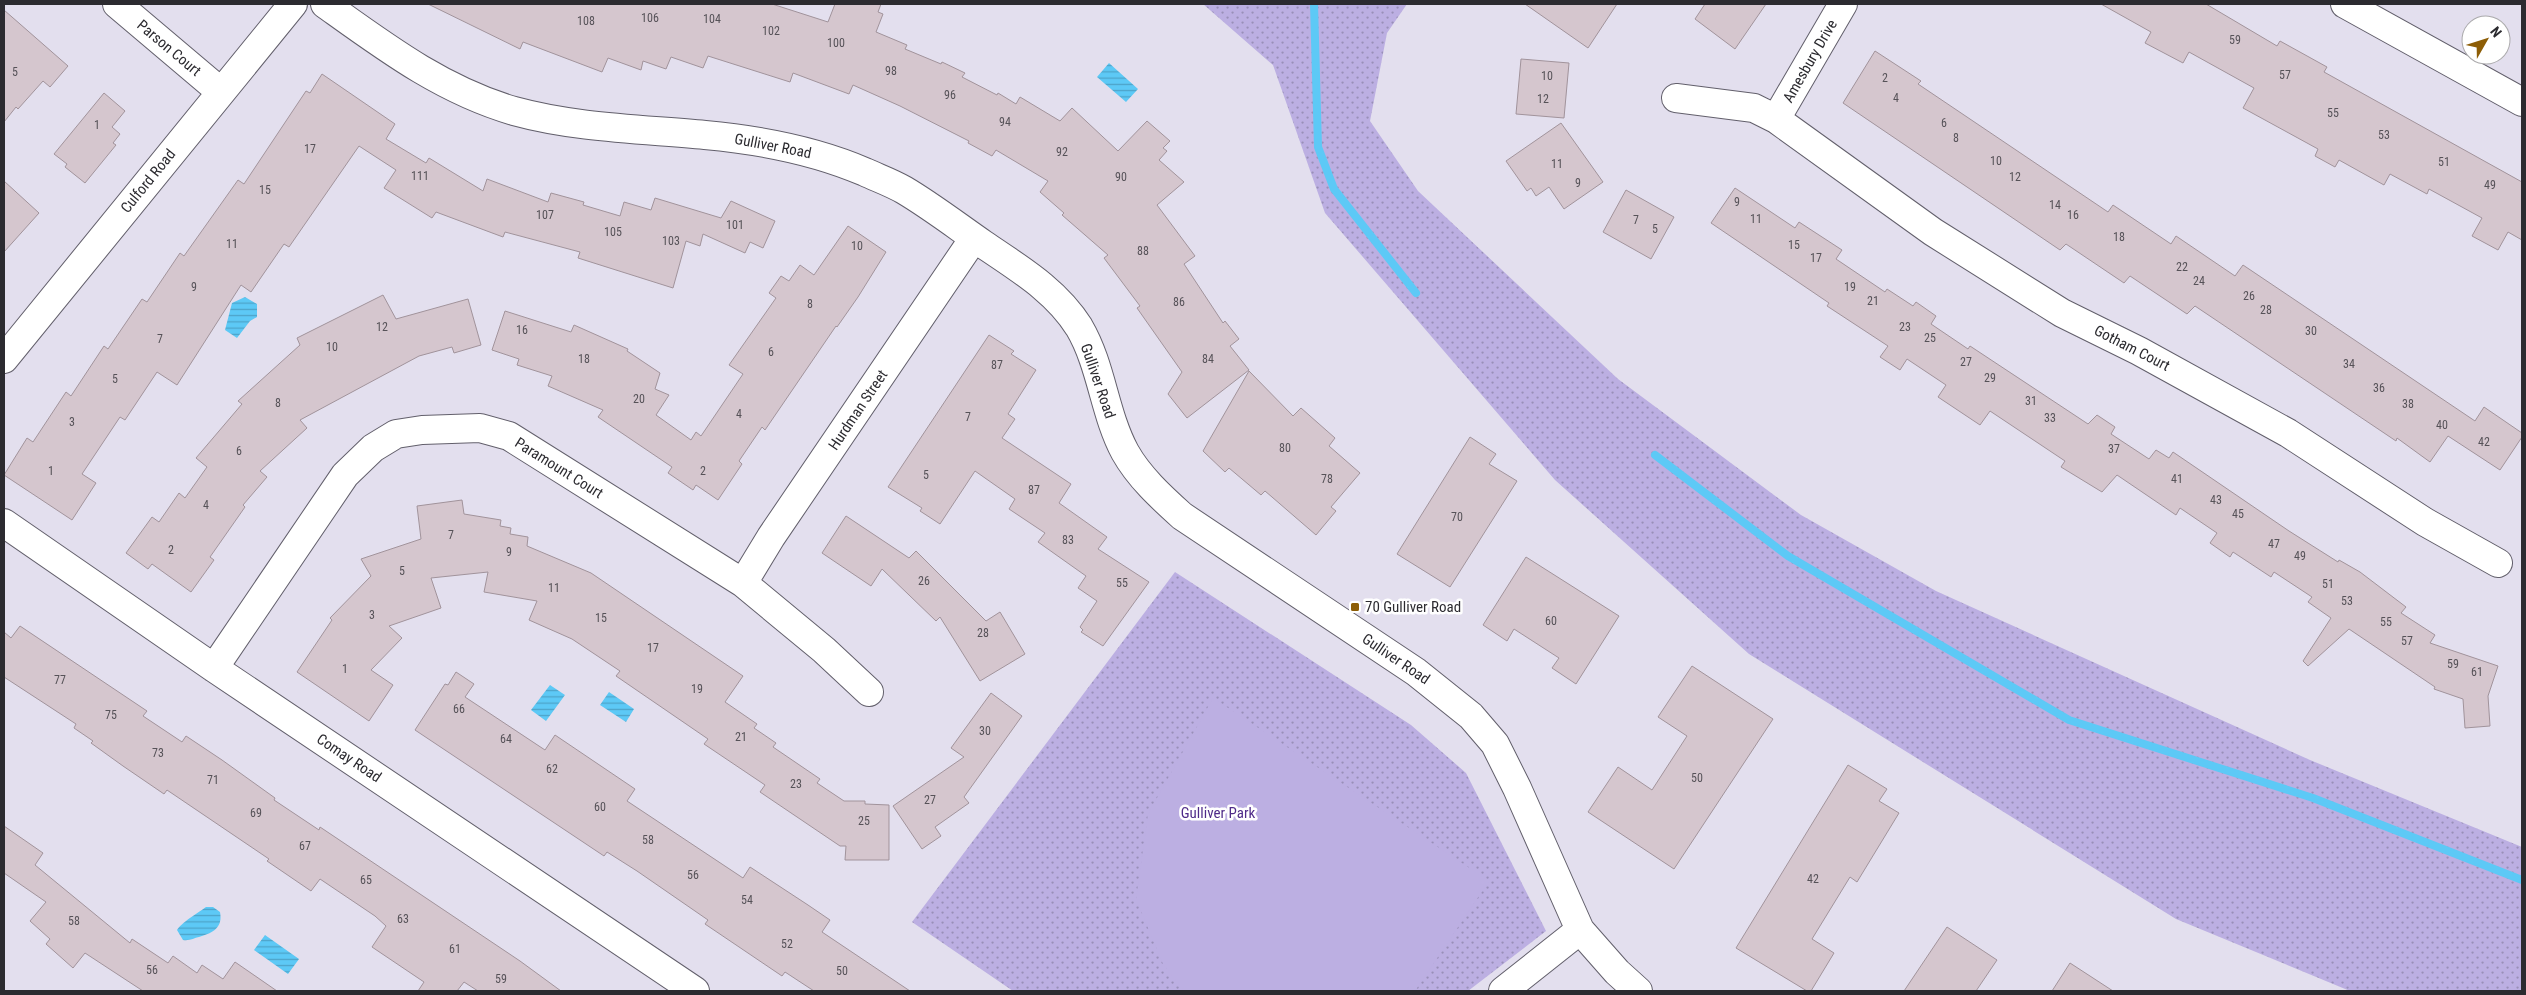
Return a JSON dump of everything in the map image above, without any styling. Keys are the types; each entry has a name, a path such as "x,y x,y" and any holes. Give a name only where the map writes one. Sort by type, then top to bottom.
{"street":[{"name":"Parson Court","path":"117,4 221,92"},
{"name":"Culford Road","path":"4,359 292,4"},
{"name":"Gulliver Road","path":"325,4 420,71 458,90 494,104 548,118 760,142 804,150 850,166 902,188 1048,289 1079,327 1099,373 1116,431 1126,453 1152,489 1182,516 1416,672 1471,716 1495,744 1580,930 1617,972 1638,991"},
{"name":"Amesbury Drive","path":"1776,119 1843,4"},
{"path":"2345,4 2522,102"},
{"name":"Gotham Court","path":"1676,98 1754,108 1776,119 1933,232 2062,313 2147,356 2288,433 2425,522 2498,563"},
{"name":"Hurdman Street","path":"743,583 771,537 974,238"},
{"name":"Paramount Court","path":"214,668 345,475 373,448 396,434 422,430 480,428 509,436 743,583 824,650 869,692"},
{"name":"Comay Road","path":"4,523 214,668 696,991"},
{"path":"1503,991 1580,930"}],"green space":[{"path":"1203,4 1407,4 1387,33 1370,121 1418,191 1618,379 1801,515 1936,591 2310,760 2522,847 2522,991 2350,991 2176,919 1749,654 1555,480 1325,213 1273,65"},
{"name":"Gulliver Park","path":"1175,572 1411,725 1466,773 1546,931 1468,991 1013,991 912,922"},
{"path":"1213,698 1489,881 1415,991 1184,991 1163,964 1136,899 1148,814"}],"water":[{"path":"1109,63 1138,89 1126,102 1097,77"},
{"path":"245,297 257,304 257,317 250,321 237,338 225,330 232,303"},
{"path":"550,685 565,695 546,721 531,710"},
{"path":"609,692 634,709 626,722 600,705"},
{"path":"206,907 213,907 220,912 221,918 216,929 209,934 190,940 183,940 177,930 179,927"},
{"path":"265,935 299,959 288,974 254,950"}],"building":[{"path":"428,4 772,4 828,22 835,4 881,4 878,12 883,14 876,32 907,45 905,49 941,64 942,62 965,73 962,77 997,95 998,93 1016,104 1020,97 1060,121 1072,108 1118,151 1147,121 1170,141 1163,148 1167,151 1159,160 1184,182 1157,205 1195,256 1184,264 1223,323 1225,321 1239,339 1230,346 1249,370 1187,418 1168,394 1182,372 1137,308 1140,306 1104,258 1108,255 1062,215 1064,213 1040,192 1048,181 996,150 992,156 968,143 969,141 900,106 853,85 849,94 793,73 790,82 708,56 703,68 671,57 666,69 643,61 641,70 608,58 602,72 523,42 520,49"},
{"path":"1525,4 1617,4 1588,48"},
{"path":"1705,4 1766,4 1735,49 1695,19"},
{"path":"2101,4 2206,4 2277,46 2280,41 2327,67 2324,72 2522,182 2522,240 2508,232 2498,250 2472,236 2482,218 2429,189 2427,194 2390,174 2384,185 2339,160 2335,167 2315,156 2318,149 2243,108 2254,88 2189,52 2183,63 2145,43 2151,32"},
{"path":"4,10 68,66 50,87 43,81 18,109 16,107 4,122"},
{"path":"1875,51 1921,81 1918,84 2108,212 2113,205 2171,244 2176,236 2235,276 2243,265 2475,421 2484,407 2522,433 2522,437 2500,470 2448,436 2430,462 2397,438 2396,441 2195,306 2187,314 2130,276 2124,283 2066,244 2060,250 1843,103"},
{"path":"1521,59 1569,63 1564,118 1516,114"},
{"path":"322,74 395,124 386,139 426,163 429,158 483,191 487,179 548,202 551,193 584,202 583,205 620,216 624,202 651,210 655,198 721,218 731,201 775,221 763,248 750,242 745,253 703,234 700,246 686,241 673,288 578,258 580,252 505,232 503,237 436,212 432,218 384,188 396,170 359,146 289,247 284,244 251,292 241,285 177,385 157,372 125,420 120,417 82,474 96,483 72,520 4,475 27,438 33,442 66,392 71,396 104,346 108,349 142,299 147,302 180,253 184,256 238,180 244,184 306,91 310,93"},
{"path":"104,93 125,111 112,127 120,134 113,143 116,145 85,183 65,167 67,164 54,154"},
{"path":"1561,123 1603,182 1564,209 1549,187 1536,196 1531,188 1527,191 1506,161"},
{"path":"4,181 39,213 4,252"},
{"path":"1735,188 1795,228 1799,222 1842,250 1836,259 1885,292 1887,289 1913,306 1916,302 1936,316 1931,324 1968,349 1970,346 2088,424 2097,415 2115,427 2111,434 2149,459 2156,450 2169,458 2173,452 2289,531 2338,562 2339,560 2360,572 2406,607 2401,613 2435,635 2430,643 2498,666 2488,696 2490,726 2465,728 2463,699 2434,689 2435,687 2349,629 2308,666 2303,661 2331,618 2308,602 2312,597 2274,572 2271,577 2233,552 2230,557 2210,543 2217,533 2180,508 2176,515 2117,475 2102,492 2061,467 2065,461 1990,411 1980,425 1938,397 1946,385 1907,359 1900,370 1880,357 1888,346 1827,306 1829,303 1711,223"},
{"path":"1626,190 1674,217 1651,259 1603,232"},
{"path":"848,226 886,252 858,297 765,430 762,427 739,461 742,464 718,500 696,485 693,490 668,473 672,467 598,417 603,410 548,386 552,376 517,365 519,359 492,350 505,311 571,332 574,325 628,349 627,351 660,373 655,389 669,395 656,415 691,440 696,432 701,436 743,374 729,365 776,298 769,293 781,276 789,281 800,265 814,275"},
{"path":"383,295 396,319 468,299 481,345 454,353 452,347 419,356 300,420 307,428 260,471 267,477 243,505 245,507 210,557 214,560 191,592 152,564 148,569 126,553 152,517 159,522 179,493 185,498 207,467 196,458 242,404 238,401 300,345 297,338"},
{"path":"989,335 1014,351 1011,354 1036,370 1008,414 1015,419 1002,438 1071,484 1059,503 1107,537 1098,549 1149,582 1103,646 1081,632 1083,630 1080,627 1097,601 1078,588 1086,576 1038,542 1045,533 1009,509 1015,499 975,471 940,524 920,511 922,508 888,487"},
{"path":"1249,371 1293,416 1301,408 1335,438 1329,446 1360,473 1331,507 1336,511 1316,535 1265,491 1261,495 1229,468 1225,472 1203,451"},
{"path":"1470,437 1496,454 1489,464 1517,481 1450,587 1397,554"},
{"path":"462,500 464,514 501,520 500,526 511,528 510,534 528,537 527,546 591,573 743,676 725,702 757,724 754,728 776,743 773,747 820,779 817,783 844,801 865,801 865,804 889,805 889,860 845,860 846,846 840,846 760,792 765,785 704,744 708,739 616,676 620,671 572,639 529,620 537,601 484,592 488,572 431,578 441,608 389,626 402,638 371,670 393,685 369,721 297,672 332,620 330,618 371,576 361,559 421,539 417,506"},
{"path":"846,516 909,558 916,551 986,621 1000,612 1025,654 980,681 940,617 936,621 882,569 871,586 822,553"},
{"path":"1526,557 1619,616 1576,684 1552,668 1559,658 1514,629 1507,641 1483,625"},
{"path":"20,626 147,711 143,716 182,742 186,736 275,798 274,800 319,830 320,827 520,961 561,991 478,991 464,982 457,991 418,991 424,982 372,947 386,926 375,916 320,879 311,891 267,861 269,859 167,790 164,794 123,766 74,728 76,724 4,677 4,632 11,638"},
{"path":"1692,666 1773,719 1674,869 1588,812 1618,767 1652,790 1687,736 1658,717"},
{"path":"456,672 474,684 465,697 545,750 555,735 635,789 627,801 743,878 750,867 808,905 830,920 822,932 910,991 814,991 785,972 782,976 705,924 708,920 637,871 607,852 604,856 415,730 445,684 448,685"},
{"path":"991,693 1022,716 964,797 969,803 935,827 941,836 922,849 893,806 964,757 951,748"},
{"path":"1848,765 1887,789 1879,801 1899,813 1857,882 1850,877 1812,939 1834,953 1811,991 1807,991 1736,948"},
{"path":"4,826 43,853 35,865 130,943 132,939 168,963 173,956 197,973 202,965 223,979 235,962 277,991 143,991 85,953 73,968 46,944 50,939 30,921 46,902 4,873"},
{"path":"1947,927 1997,960 1976,991 1904,991"},
{"path":"2070,963 2113,991 2052,991"}],"waterway":[{"path":"1314,4 1318,147 1334,189 1416,293"},
{"path":"1655,455 1788,556 2069,720 2313,798 2522,880"}],"place":[{"name":"70 Gulliver Road","path":"1355,607"}]}
